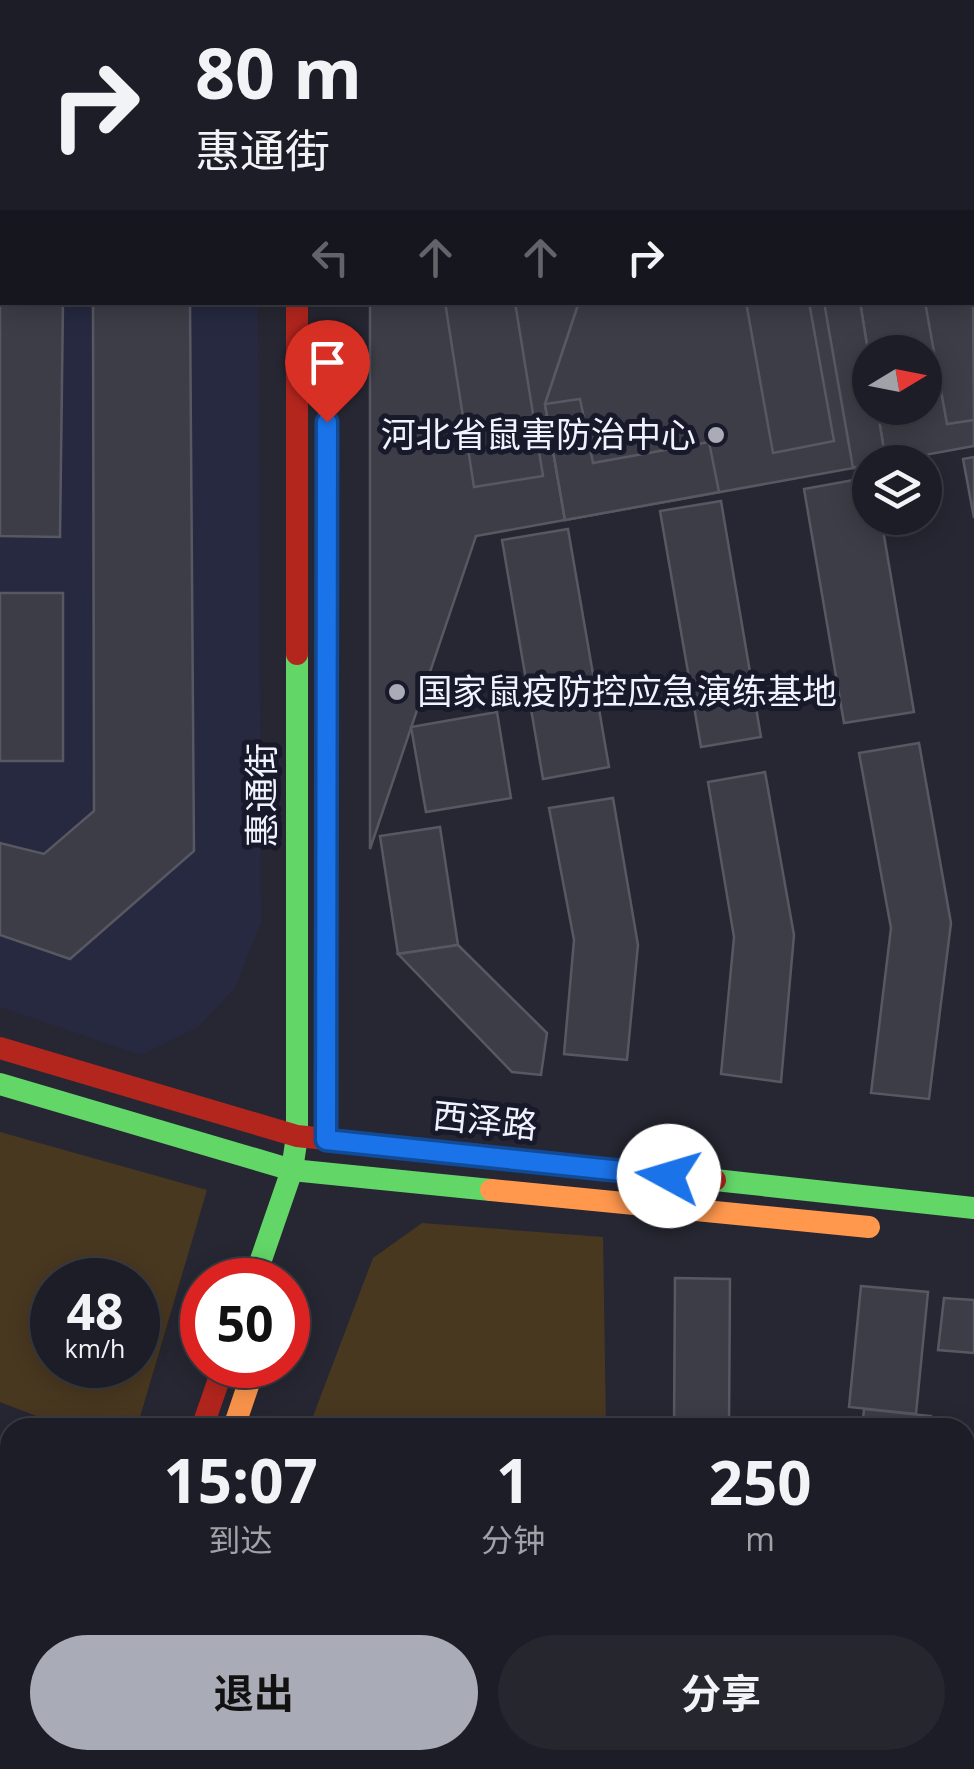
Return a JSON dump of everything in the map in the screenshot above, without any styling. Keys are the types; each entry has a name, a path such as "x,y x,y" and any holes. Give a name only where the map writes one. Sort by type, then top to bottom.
{"main road":[{"name":"惠通街","path":"262,1258 292,1170 296,1136 298,305"},
{"name":"西泽路","path":"0,1048 296,1136 326,1130 974,1208"},
{"name":"西泽路","path":"0,1084 292,1170 319,1183 895,1229"},
{"path":"319,1183 326,1130"},
{"path":"205,1418 216,1388"},
{"path":"236,1418 247,1388"}],"shaded area":[{"path":"0,305 258,305 261,923 235,988 197,1028 141,1055 0,1007"},
{"path":"0,1132 207,1190 187,1258 180,1258 180,1281 160,1349 160,1258 30,1258 30,1388 149,1388 140,1418 42,1418 0,1402"},
{"path":"422,1223 603,1237 606,1418 312,1418 373,1258"}],"building":[{"path":"0,305 63,305 60,537 0,536"},
{"path":"93,305 190,305 194,851 70,959 0,935 0,843 44,854 94,811"},
{"name":"国家鼠疫防控应急演练基地","path":"370,305 578,305 545,404 565,520 476,536 370,849"},
{"path":"445,305 515,305 543,476 474,487"},
{"name":"河北省鼠害防治中心","path":"578,305 860,305 865,335 852,335 852,425 880,425 883,445 852,445 852,468 565,520 545,404"},
{"path":"747,305 810,305 834,441 773,453"},
{"path":"825,305 860,305 865,335 852,335 852,425 880,425 883,445 852,445 852,462"},
{"path":"860,305 973,305 974,446 942,452 942,445 883,445 880,425 942,425 942,335 865,335"},
{"path":"926,305 973,305 974,420 947,424 942,396 942,335 931,335"},
{"path":"580,399 593,463 709,442 719,492 565,520 545,404"},
{"path":"974,457 974,518 963,459"},
{"path":"852,480 852,535 884,535 914,712 844,723 804,489"},
{"path":"721,501 761,737 701,747 660,511"},
{"path":"568,529 609,767 543,779 502,540"},
{"path":"0,593 63,593 63,761 0,761"},
{"path":"497,712 511,798 426,812 411,727"},
{"path":"919,743 951,923 929,1099 871,1093 891,928 859,753"},
{"path":"765,772 794,935 781,1082 721,1074 734,937 708,782"},
{"path":"613,798 638,945 627,1060 564,1054 574,940 549,808"},
{"path":"440,827 458,945 398,954 380,836"},
{"path":"458,945 547,1033 541,1075 512,1072 398,954"},
{"path":"675,1278 730,1279 729,1418 674,1418"},
{"path":"861,1286 928,1292 916,1414 849,1407"},
{"path":"944,1298 974,1300 974,1353 938,1350"},
{"path":"864,1409 931,1416 931,1418 863,1418"}],"traffic: fast":[{"path":"262,1258 292,1170 297,1136 297,654"},
{"path":"0,1084 292,1170 491,1190"},
{"path":"715,1180 974,1208"}],"traffic: slow":[{"path":"491,1190 869,1227"},
{"path":"237,1418 247,1388"}],"traffic: jam":[{"path":"297,305 297,654"},
{"path":"0,1048 297,1136 715,1180"},
{"path":"205,1418 216,1388"}],"place":[{"name":"河北省鼠害防治中心","path":"716,435"},
{"name":"国家鼠疫防控应急演练基地","path":"397,692"}],"route":[{"path":"327,422 326,1140 669,1176"}]}
